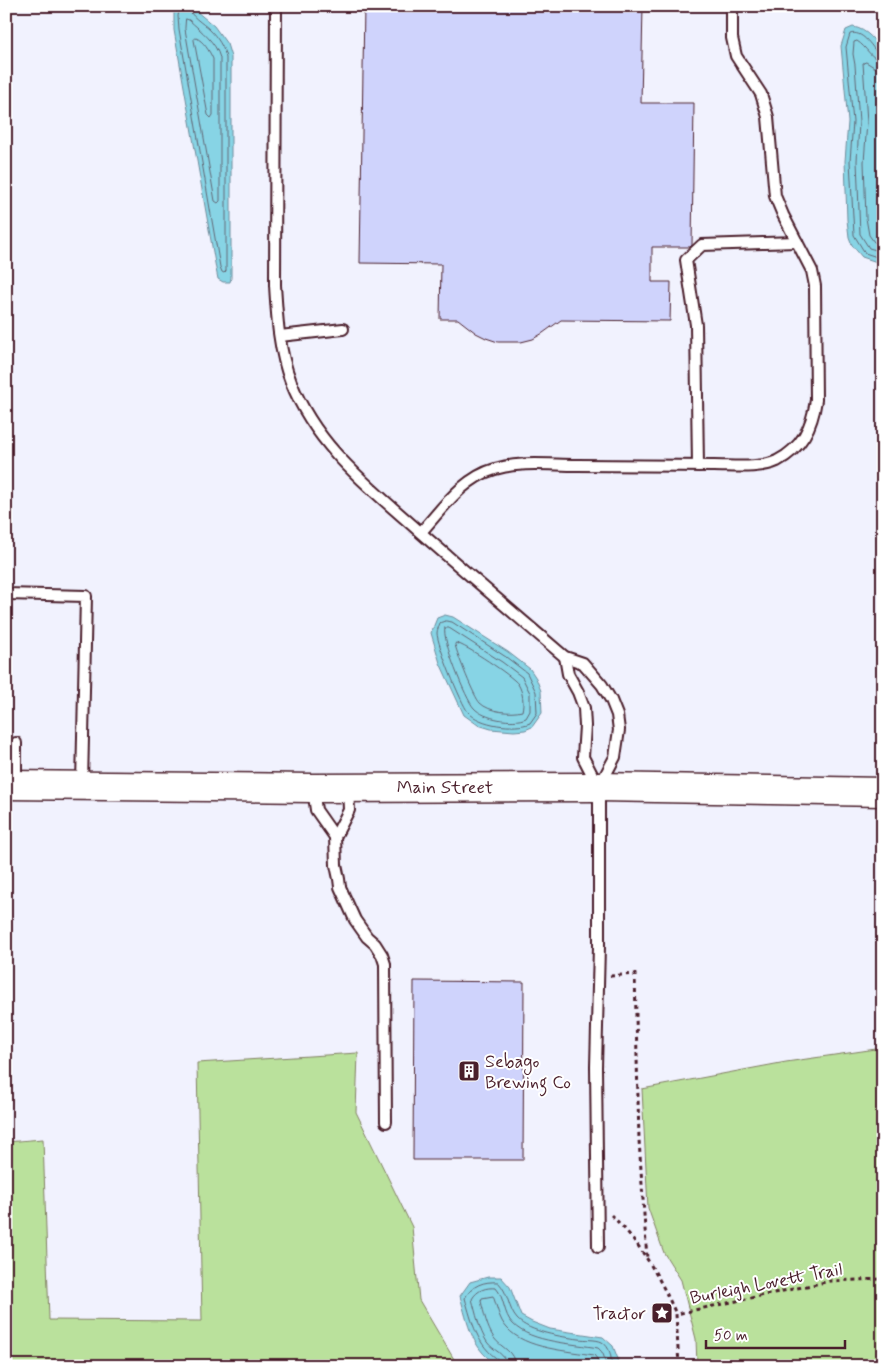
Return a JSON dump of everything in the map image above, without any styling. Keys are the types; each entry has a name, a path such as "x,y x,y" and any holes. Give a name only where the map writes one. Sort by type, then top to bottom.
{"highway":[{"name":"Main Street","path":"11,785 313,788 599,787 883,792"}],"lane":[{"path":"276,6 275,285 280,336 284,359 291,381 318,432 369,489 565,657 583,663 594,675 611,700 616,715 619,730 615,757 599,787 599,946 596,1068 598,1247"},
{"path":"421,532 450,499 467,484 494,469 526,464 764,465 776,462 788,455 805,438 814,416 816,400 815,286 812,271 775,196 768,117 761,94 736,56 732,38 732,6"},
{"path":"698,466 696,325 686,260 702,245 797,242"},
{"path":"280,336 343,329"},
{"path":"6,594 86,596 82,785"},
{"path":"565,657 568,674 584,708 583,758 599,787"},
{"path":"11,785 16,743"},
{"path":"348,787 349,810 335,837 336,865 340,887 359,928 375,944 385,964 386,1122"},
{"path":"313,788 316,810 335,837"}],"path":[{"path":"610,976 635,974 639,1140 647,1259"},
{"path":"597,1208 607,1212 619,1222 647,1259 676,1314"},
{"name":"Burleigh Lovett Trail","path":"679,1366 676,1314 830,1281 883,1279"}],"green space":[{"path":"883,1048 883,1366 697,1366 696,1339 681,1280 664,1253 648,1208 642,1089 786,1062"},
{"path":"358,1053 356,1112 412,1227 419,1300 458,1366 6,1366 6,1142 43,1139 49,1320 202,1321 197,1063"}],"water":[{"path":"178,6 190,6 214,26 227,44 231,57 230,282 223,282 218,279 216,269 174,30 174,10"},
{"path":"853,27 863,30 871,37 883,54 883,264 862,257 852,245 849,237 845,161 848,122 841,46 846,30"},
{"path":"445,615 453,617 508,652 530,669 541,691 542,713 532,727 514,731 491,729 478,725 464,715 440,663 431,633 437,618"},
{"path":"488,1277 501,1277 510,1287 521,1316 532,1322 550,1329 603,1337 613,1346 618,1359 616,1366 500,1366 491,1360 483,1353 472,1336 460,1296 470,1282"}],"building":[{"path":"364,6 643,6 641,103 694,103 692,245 690,247 652,247 652,282 671,282 670,321 561,320 533,339 521,342 498,342 476,333 458,319 440,319 441,264 360,263"},
{"name":"Sebago Brewing Co","path":"414,981 524,982 523,1160 413,1160"}],"place":[{"name":"Sebago Brewing Co","path":"469,1071"},
{"name":"Tractor","path":"662,1313"}]}
